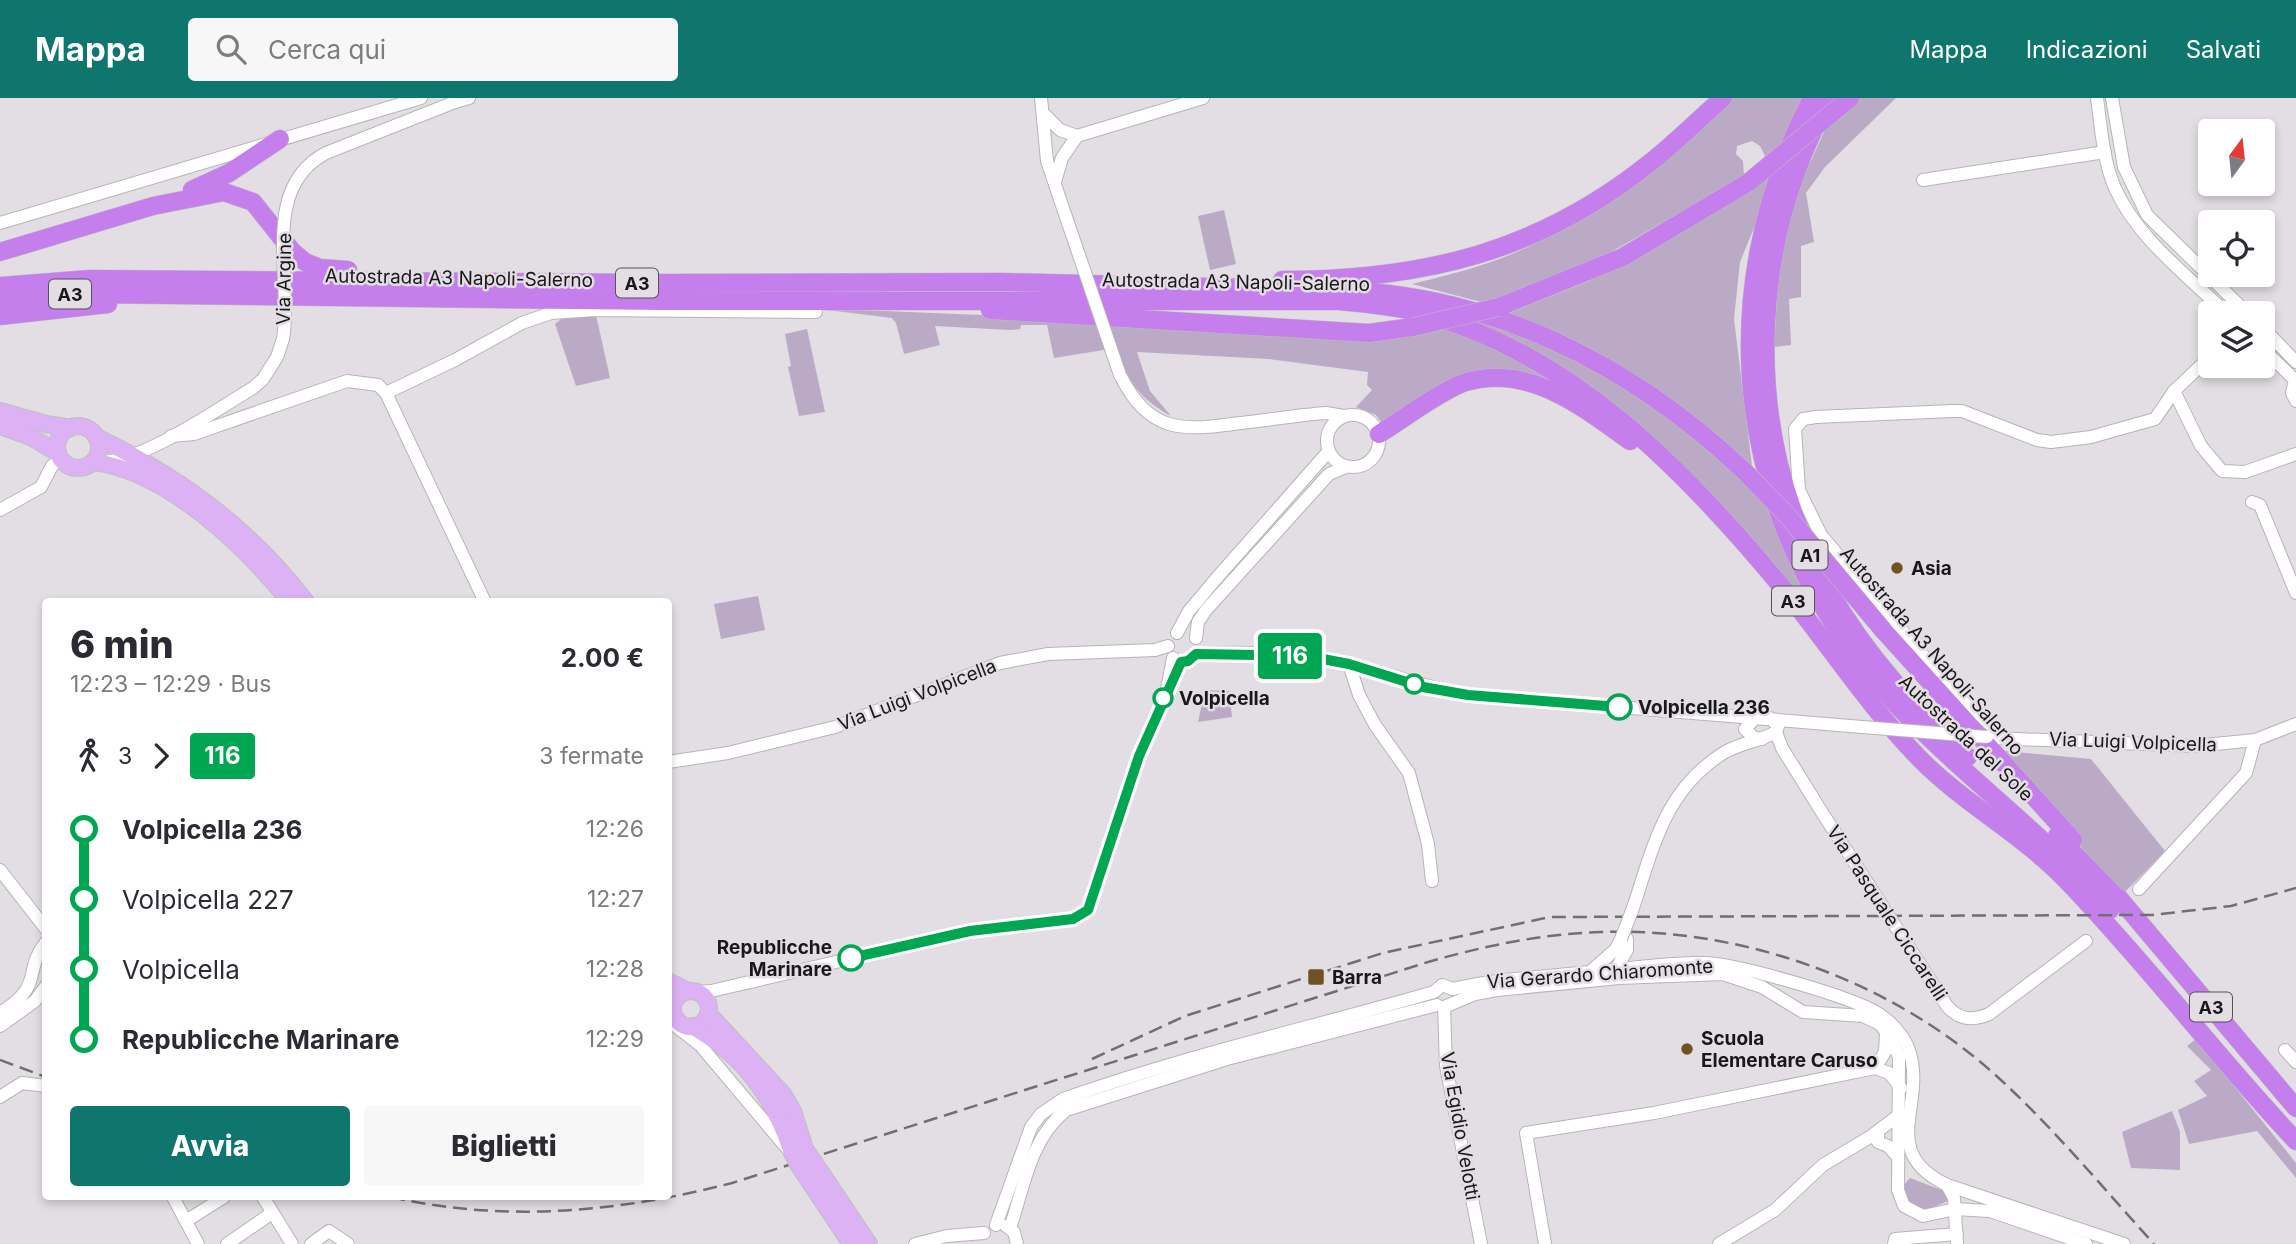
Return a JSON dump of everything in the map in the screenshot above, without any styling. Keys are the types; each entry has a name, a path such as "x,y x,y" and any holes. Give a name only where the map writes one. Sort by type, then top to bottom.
{"highway":[{"path":"1142,285 1386,276 1476,256 1512,244 1584,209 1651,161 1723,98"},
{"name":"Autostrada del Sole","path":"1812,98 1778,170 1768,204 1750,300 1749,349 1756,419 1769,484 1794,550 1832,620 1886,692 1940,747 2056,851 2087,883 2250,1076 2296,1140"},
{"name":"Autostrada del Sole","path":"1830,98 1797,165 1773,251 1767,296 1767,391 1783,477 1797,525 1838,604 1890,678 1927,719 2072,850 2125,906"},
{"path":"872,299 979,310 1369,333 1413,327 1499,307 1623,257 1749,182 1850,98"},
{"path":"153,206 229,173 280,139"},
{"path":"0,252 153,206 224,192 242,196 264,213 292,251 306,262 320,268 512,281"},
{"name":"Autostrada A3 Napoli-Salerno","path":"0,286 52,279 206,295 661,301 1340,301 1417,312 1461,326 1531,358 1611,411 1735,533 1874,706 1923,761 2021,839 2066,880 2241,1083 2296,1140"},
{"name":"Autostrada A3 Napoli-Salerno","path":"0,303 135,287 512,281 1142,285 1363,290 1404,295 1482,313 1553,340 1625,377 1703,432 1744,471 1785,513 1884,630 2091,861 2125,906 2296,1108"},
{"path":"0,316 206,295"},
{"path":"1378,435 1464,383 1502,377 1533,382 1553,390 1646,454 1811,626"}],"main road":[{"path":"0,411 46,424 85,428 96,437 132,454 180,483 233,525 288,577 303,598"},
{"path":"0,426 41,443 76,468 93,462 135,471 178,498 232,541 286,598"},
{"path":"60,456 58,440 71,428"},
{"path":"93,462 99,450 96,437"},
{"path":"672,983 704,996 709,1010 783,1094 793,1111 802,1158 869,1244"},
{"path":"672,1008 678,997 692,991"},
{"path":"692,1026 702,1022 709,1010"},
{"path":"672,1014 678,1021 713,1039 754,1080 782,1121 852,1244"}],"street":[{"path":"0,223 421,98"},
{"name":"Via Argine","path":"93,462 132,454 171,436 253,388 262,379 277,357 283,340 285,208 298,176 309,163 326,153 469,98"},
{"path":"1041,98 1045,149 1066,217 1121,375 1140,406 1150,415 1175,427 1200,429 1312,414 1353,415 1367,419 1378,435 1379,444 1372,460 1364,465 1346,467 1329,474 1224,589 1198,622 1200,648 1188,661 1174,655"},
{"path":"1045,149 1203,98"},
{"path":"2097,98 2105,152 2115,187 2131,217 2214,301"},
{"path":"2112,98 2127,179 2147,215 2236,301"},
{"path":"1044,114 1073,140"},
{"path":"1056,178 1073,140"},
{"path":"1923,180 2105,152"},
{"path":"386,393 455,360 522,323 551,313 595,310 817,312"},
{"path":"2275,340 2296,362"},
{"path":"2275,361 2295,381 2292,393 2296,401"},
{"path":"1992,738 1992,726 1956,694 1821,535 1799,490 1795,429 1802,419 1816,417 1952,411 2051,442 2091,438 2155,419 2174,391 2198,368"},
{"path":"171,436 194,434 347,381 378,386 386,393 483,598"},
{"path":"2174,391 2202,446 2222,471 2228,474 2256,470 2296,454"},
{"path":"1312,414 1329,430"},
{"path":"692,991 720,989 970,931 1073,919 1088,910 1139,756 1167,689 1174,655 1171,638 1206,590 1328,452 1329,430 1344,416"},
{"path":"41,443 47,467 44,478"},
{"path":"1328,452 1338,464 1346,467"},
{"path":"0,510 36,491 60,456"},
{"path":"2252,502 2260,505 2296,593"},
{"path":"1177,633 1188,632 1200,648 1307,656 1349,664 1423,687 1468,695 1730,716 1749,724 1728,750 1689,780 1672,802 1633,908 1619,970"},
{"name":"Via Luigi Volpicella","path":"672,761 728,753 835,727 1000,663 1048,654 1155,650 1174,655"},
{"path":"1349,664 1359,695 1375,725 1409,773 1428,844 1432,881"},
{"path":"1770,718 1770,735"},
{"name":"Via Luigi Volpicella","path":"1749,724 1770,718 1992,738 2195,746 2255,740 2296,724"},
{"name":"Via Luigi Volpicella","path":"1728,750 1798,722"},
{"name":"Via Pasquale Ciccarelli","path":"1749,724 1749,735 1770,735 1782,748 1947,1006 1965,1018 1978,1018 1989,1014 2086,941"},
{"path":"2139,889 2246,773 2255,740"},
{"path":"0,870 42,924"},
{"path":"1624,941 1639,967"},
{"path":"1588,973 1624,941"},
{"path":"0,1013 20,1001 28,990 42,947"},
{"name":"Via Gerardo Chiaromonte","path":"996,1224 1031,1127 1041,1114 1063,1099 1225,1048 1444,999 1639,967 1708,963 1751,971 1844,999 1880,1014 1906,1043 1913,1069 1909,1146 1925,1175"},
{"name":"Via Gerardo Chiaromonte","path":"1010,1228 1038,1142 1051,1122 1066,1110 1227,1059 1444,999 1490,982 1619,970 1723,974 1762,987 1794,1009 1863,1016 1880,1024 1886,1032"},
{"path":"1794,1009 1794,993 1797,988 1804,988"},
{"path":"709,1010 720,989"},
{"path":"0,1026 24,1010 42,990"},
{"name":"Via Egidio Velotti","path":"1444,999 1446,1066 1481,1244"},
{"path":"672,1013 760,1113 784,1147 802,1158"},
{"path":"1875,1069 1885,1052 1886,1032"},
{"path":"1886,1032 1899,1057 1901,1088 1898,1184 1904,1206 1913,1213 1934,1216 1980,1204 2124,1244"},
{"path":"2285,1049 2296,1062"},
{"path":"1545,1244 1526,1133 1654,1113 1875,1069 1889,1073 1901,1088"},
{"path":"0,1097 22,1083 42,1086"},
{"path":"1719,1244 1787,1201 1823,1165 1880,1138 1899,1115"},
{"path":"1880,1138 1898,1157"},
{"path":"1898,1184 1914,1173 1925,1175 1990,1211 2086,1244"},
{"path":"1947,1185 1952,1191 1957,1239"},
{"path":"175,1200 198,1244"},
{"path":"184,1217 218,1200"},
{"path":"264,1200 292,1244"},
{"path":"1957,1239 1963,1223 1980,1204"},
{"path":"227,1244 272,1213"},
{"path":"1934,1216 1957,1239"},
{"path":"915,1244 947,1236 981,1240 996,1224 1010,1228 1017,1244"},
{"path":"311,1244 329,1231 348,1244"},
{"path":"1894,1244 1895,1239 1957,1239"}],"shaded area":[{"path":"1733,98 1804,98 1779,148 1766,158 1760,146 1752,141 1737,146 1736,154 1743,161 1744,176 1590,264 1485,303 1412,284 1485,264 1554,234 1647,172"},
{"path":"1854,98 1896,98 1825,167 1806,193 1814,242 1801,246 1801,297 1789,299 1791,345 1774,347 1778,279 1788,226 1804,176 1827,125"},
{"path":"1769,175 1754,228 1740,262 1734,319 1752,466 1695,418 1638,378 1608,360 1509,313 1589,281 1644,253"},
{"path":"1224,210 1236,264 1210,270 1198,216"},
{"path":"811,308 1420,333 1450,329 1518,358 1566,388 1544,378 1504,370 1382,423 1376,415 1356,407 1372,390 1367,385 1368,372 1269,359 1137,352 1150,391 1171,416 1151,403 1136,388 1116,348 1054,358 1047,325 1021,325 1020,329 1010,330 935,326 940,345 904,354 896,323 892,318"},
{"path":"566,315 596,315 610,378 576,386 555,324"},
{"path":"1479,318 1515,330 1657,404 1772,507 1812,597 1801,605 1659,448 1469,322"},
{"path":"807,329 825,412 799,416 788,367 791,366 785,334"},
{"path":"758,596 765,630 721,639 714,604"},
{"path":"1205,690 1229,691 1232,717 1198,722"},
{"path":"1995,750 2091,759 2165,851 2123,894"},
{"path":"2196,1039 2296,1163 2296,1178 2257,1131 2189,1144 2178,1110 2207,1096 2194,1081 2211,1070 2187,1046"},
{"path":"2172,1111 2180,1132 2180,1170 2131,1168 2122,1132"},
{"path":"1910,1178 1944,1191 1948,1201 1926,1210 1911,1206 1905,1196 1904,1185"}],"railway":[{"path":"1092,1059 1185,1016 1383,953 1550,917 2152,915 2231,906 2296,888"},
{"path":"672,1196 732,1183 1449,956 1556,935 1600,932 1654,933 1709,939 1763,951 1866,989 1915,1015 1960,1046 2022,1100 2154,1244"},
{"path":"0,1060 42,1076"},
{"path":"407,1200 477,1210 519,1212 562,1211 653,1200"}],"bus line":[{"name":"116","path":"851,958 970,931 1073,919 1088,910 1139,756 1167,689 1181,662 1188,661 1196,654 1307,656 1349,664 1423,687 1468,695 1619,707"}],"place":[{"name":"Asia","path":"1897,568"},
{"name":"Volpicella","path":"1163,698"},
{"name":"Volpicella 236","path":"1619,707"},
{"name":"Republicche Marinare","path":"851,958"},
{"name":"Barra","path":"1316,977"},
{"name":"Scuola Elementare Caruso","path":"1687,1049"}]}
